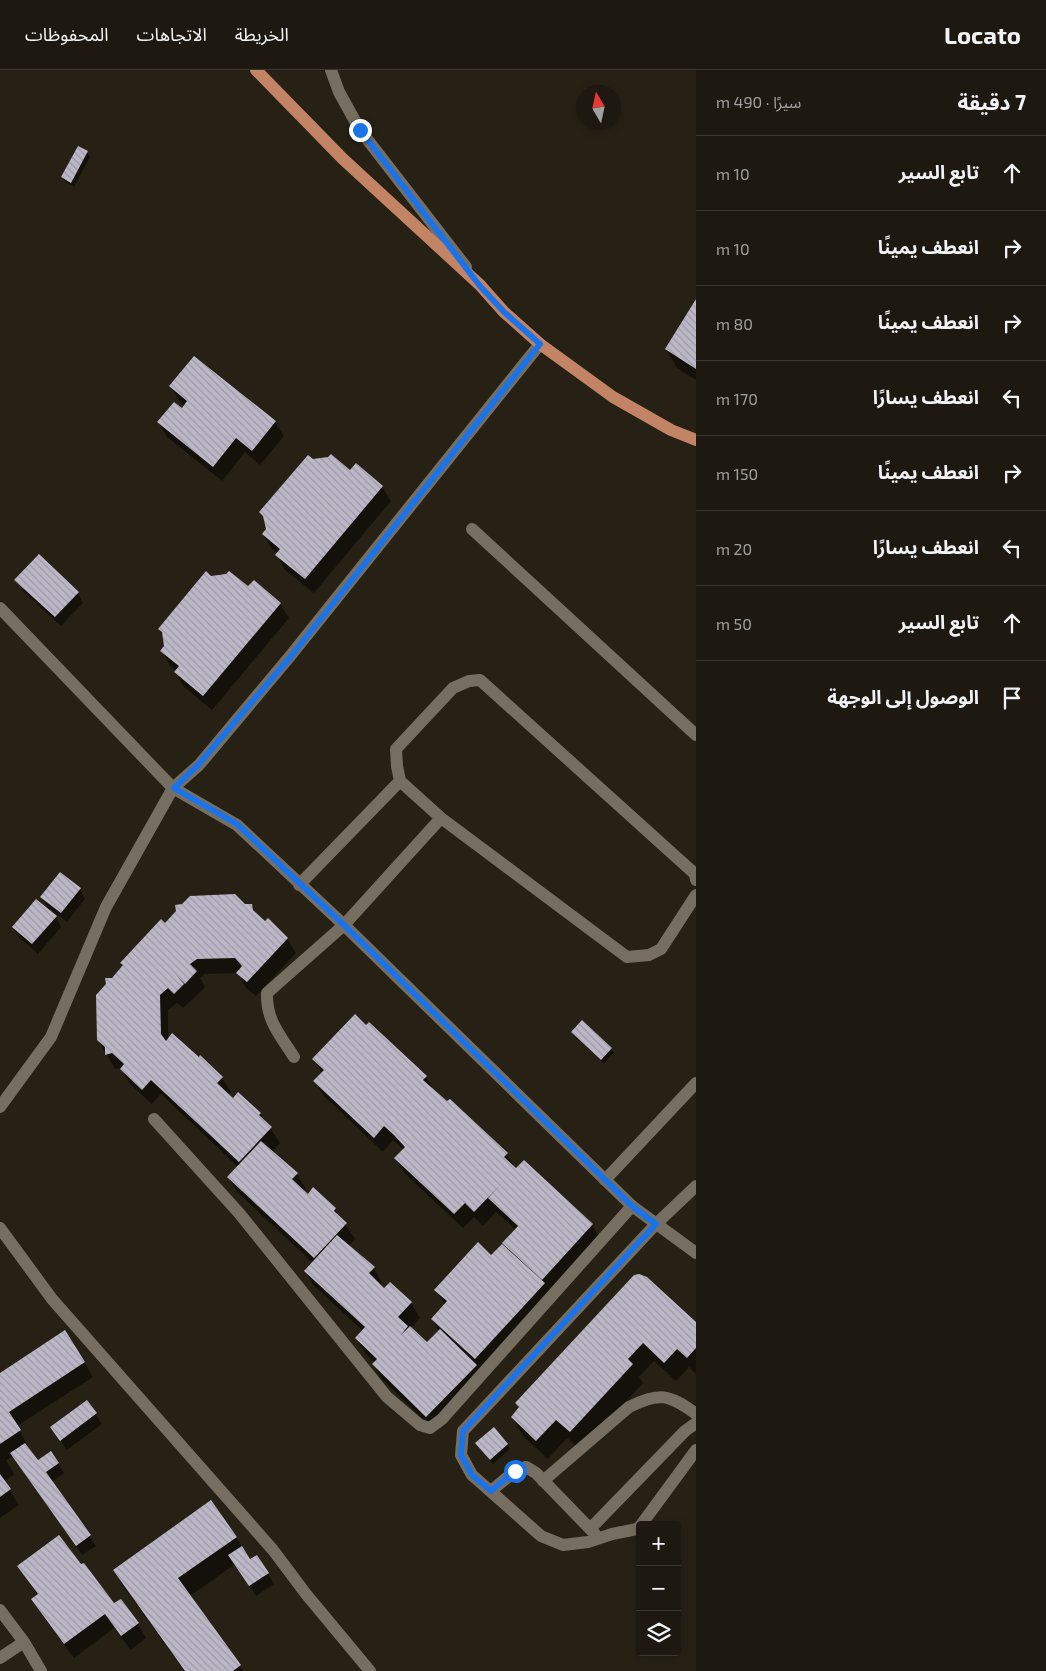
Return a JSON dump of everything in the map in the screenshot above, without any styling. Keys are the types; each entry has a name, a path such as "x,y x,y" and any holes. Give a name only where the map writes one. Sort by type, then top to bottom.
{"main road":[{"path":"256,70 343,159 540,344 613,397 671,430 696,440"}],"street":[{"path":"331,70 339,92 360,130 480,286"},
{"path":"0,1107 51,1037 106,907 174,788 199,764 292,655 540,344"},
{"path":"472,529 696,735"},
{"path":"0,608 174,788 237,824 299,885 344,925 632,1206 696,1253"},
{"path":"696,880 695,874 480,680 469,681 453,688 396,749 400,781 441,818 627,957 649,954 661,949 696,894"},
{"path":"299,885 400,781"},
{"path":"294,1057 271,1022 266,1005 267,993 344,925 441,818"},
{"path":"606,1180 696,1083"},
{"path":"154,1119 239,1214 388,1397 420,1425 430,1428 442,1419 632,1206"},
{"path":"636,1529 612,1534 588,1542 563,1544 541,1536 472,1475 461,1455 463,1431 656,1224 696,1186"},
{"path":"0,1228 52,1299 273,1550 306,1594 370,1671"},
{"path":"543,1481 629,1407 645,1399 665,1396 679,1401 696,1414"},
{"path":"590,1529 685,1431 696,1424"},
{"path":"643,1521 696,1450"},
{"path":"491,1491 515,1471 526,1467 536,1473 599,1539"},
{"path":"0,1610 24,1642 41,1671"},
{"path":"0,1658 24,1642"}],"building":[{"path":"78,146 88,151 71,183 61,177"},
{"path":"696,299 696,369 665,349"},
{"path":"194,356 276,421 252,451 236,438 213,467 157,422 174,402 182,408 187,401 169,386"},
{"path":"331,454 350,470 356,463 383,486 305,579 275,555 280,549 262,534 266,529 263,516 259,512 308,455 313,459 328,457"},
{"path":"39,554 79,592 55,617 14,580"},
{"path":"206,571 211,576 226,574 229,571 248,586 254,580 281,603 203,696 174,672 179,666 160,651 164,646 162,632 158,629"},
{"path":"60,872 81,888 61,913 40,897"},
{"path":"235,894 245,904 252,904 253,910 265,921 268,918 288,938 247,982 236,973 242,966 235,958 197,959 190,964 197,971 185,984 176,975 184,984 174,994 168,988 160,995 161,1034 166,1041 172,1033 199,1057 200,1055 223,1077 217,1083 233,1098 238,1092 261,1113 259,1115 272,1127 239,1162 151,1080 142,1090 120,1069 124,1064 112,1053 105,1055 105,1047 97,1040 96,995 106,984 105,978 112,978 123,965 120,963 161,919 165,923 176,911 175,905 182,904 190,896"},
{"path":"36,899 57,916 32,944 12,927"},
{"path":"355,1014 366,1025 369,1022 427,1076 423,1080 447,1101 450,1099 508,1153 504,1157 516,1168 524,1160 593,1224 542,1280 502,1243 518,1226 488,1198 503,1182 474,1212 465,1203 454,1214 394,1158 405,1147 394,1135 384,1126 374,1138 313,1081 324,1070 312,1059"},
{"path":"582,1020 612,1048 601,1060 571,1032"},
{"path":"261,1141 298,1173 292,1179 308,1194 313,1187 336,1208 334,1211 347,1223 314,1258 227,1177"},
{"path":"337,1235 375,1267 369,1273 384,1288 390,1282 412,1302 398,1317 408,1326 401,1335 410,1326 427,1342 440,1329 477,1365 426,1417 372,1364 377,1359 355,1338 365,1327 304,1271"},
{"path":"478,1242 491,1255 502,1244 545,1283 475,1359 431,1319 447,1301 434,1290"},
{"path":"639,1274 647,1277 696,1322 696,1348 687,1358 677,1349 664,1363 643,1343 628,1359 633,1364 570,1432 556,1420 536,1441 511,1417 519,1407 515,1403 634,1275"},
{"path":"65,1330 85,1362 9,1412 21,1430 0,1444 0,1373"},
{"path":"87,1400 97,1413 60,1441 50,1427"},
{"path":"494,1427 508,1444 490,1460 475,1443"},
{"path":"25,1443 38,1460 51,1451 59,1463 46,1472 91,1535 76,1546 10,1453"},
{"path":"0,1474 11,1489 0,1497"},
{"path":"211,1500 237,1537 178,1578 241,1665 233,1671 185,1671 113,1570"},
{"path":"59,1535 81,1564 84,1563 114,1603 121,1599 139,1623 121,1636 105,1614 64,1644 31,1599 38,1594 17,1566"},
{"path":"242,1546 250,1559 257,1555 269,1573 249,1586 228,1555"}],"route":[{"path":"360,130 480,286 504,312 540,344 292,655 199,764 174,788 237,824 299,885 344,925 632,1206 656,1224 463,1431 461,1455 472,1475 491,1491 515,1471"}]}
